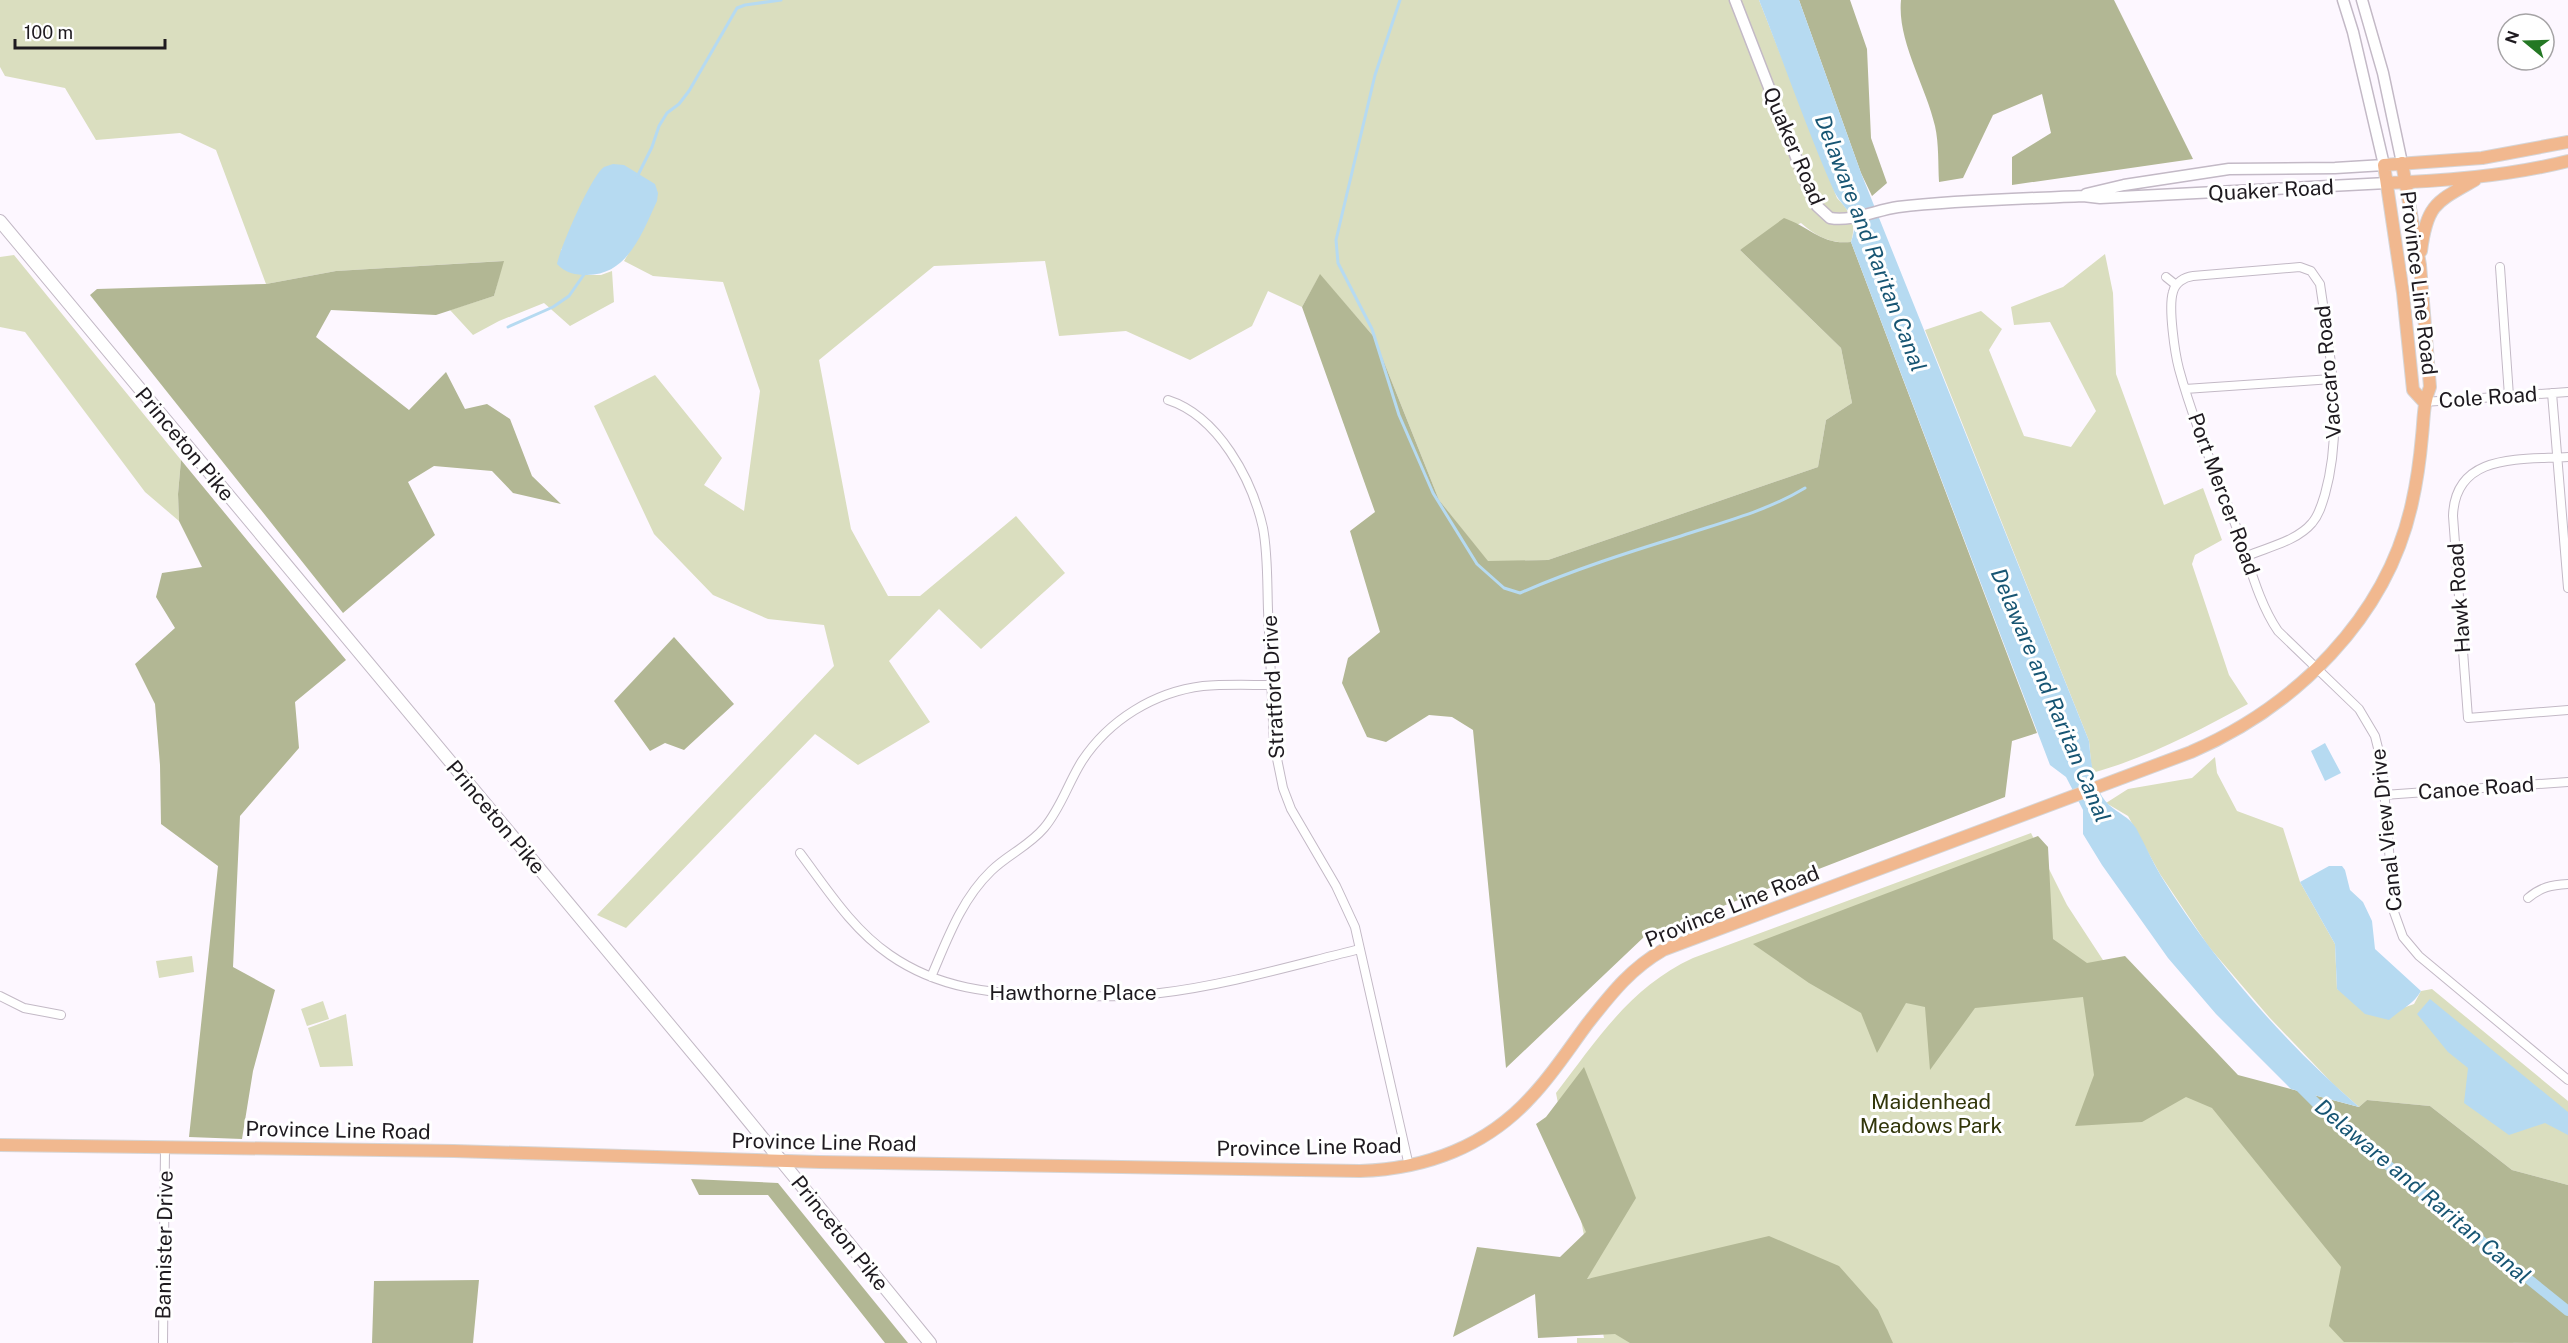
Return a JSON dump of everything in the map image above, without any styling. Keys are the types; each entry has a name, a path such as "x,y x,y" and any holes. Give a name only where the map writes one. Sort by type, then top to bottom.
{"main road":[{"name":"Province Line Road","path":"0,1145 454,1151 782,1161 1354,1171 1409,1166 1457,1151 1498,1127 1516,1112 1533,1095 1617,987 1646,960 1663,950 2191,752 2243,726 2287,696 2318,668 2336,648 2368,604 2389,567 2402,536 2417,482 2424,402 2430,387 2420,265 2402,163 2482,158 2568,142"},
{"name":"Province Line Road","path":"2406,182 2478,177 2540,168 2568,161"},
{"path":"2384,165 2402,163"},
{"name":"Province Line Road","path":"2384,165 2403,293 2413,390 2424,402"},
{"path":"2420,265 2424,231 2431,211 2445,196 2478,177"},
{"path":"2387,183 2406,182"},
{"name":"Princeton Pike","path":"0,221 782,1161 930,1343"}],"street":[{"name":"Quaker Road","path":"1735,0 1817,207 1830,218 1846,219 1878,211 1935,204 2083,195 2124,185 2229,169 2384,165"},
{"path":"2343,0 2353,32 2384,165"},
{"path":"2362,0 2383,73 2402,163"},
{"name":"Quaker Road","path":"2083,195 2100,198 2387,183"},
{"name":"Vaccaro Road","path":"2176,285 2181,280 2193,276 2300,267 2314,268 2318,279 2335,409 2333,459 2318,515 2304,531 2295,537 2247,555"},
{"path":"2500,267 2509,396"},
{"path":"2166,277 2176,285"},
{"name":"Port Mercer Road","path":"2176,285 2172,300 2175,348 2185,389 2271,621 2278,631 2318,668"},
{"path":"2185,389 2332,379"},
{"name":"Cole Road","path":"2424,402 2568,392"},
{"path":"2552,393 2568,588"},
{"name":"Stratford Drive","path":"1168,400 1189,410 1222,442 1243,474 1256,504 1266,548 1274,744 1283,788 1301,830 1346,904 1360,949 1409,1166"},
{"path":"2558,458 2568,457"},
{"name":"Hawk Road","path":"2558,458 2496,463 2476,470 2460,486 2453,506 2453,516 2468,718 2568,710"},
{"name":"Canal View Drive","path":"2318,668 2359,709 2375,736 2382,765 2394,912 2403,937 2420,956 2568,1080"},
{"path":"931,978 968,897 992,869 1042,831 1058,809 1083,760 1109,729 1142,706 1179,691 1207,686 1271,685"},
{"name":"Canoe Road","path":"2384,795 2568,782"},
{"name":"Hawthorne Place","path":"800,853 844,912 874,942 909,967 931,978 962,987 1003,994 1132,996 1187,989 1360,949"},
{"path":"2528,898 2548,885 2568,884"},
{"path":"0,996 24,1008 61,1015"},
{"name":"Bannister Drive","path":"163,1343 165,1148"}],"green space":[{"path":"0,0 1759,0 1837,198 1846,208 1853,223 1853,235 1851,242 1836,242 1812,232 1801,223 1740,250 1841,348 1852,403 1826,420 1818,467 1548,560 1488,562 1439,500 1374,337 1320,275 1302,307 1268,291 1252,326 1190,360 1126,331 1059,336 1045,261 934,266 819,360 851,529 888,596 920,596 1016,516 1065,573 981,649 939,609 889,661 930,722 858,765 815,734 626,928 597,915 834,666 824,625 768,619 713,595 654,534 594,406 655,375 722,458 704,485 744,511 760,391 723,282 653,276 624,261 645,226 566,243 561,250 583,275 601,275 612,271 614,302 570,326 544,303 499,321 473,335 450,310 494,296 503,261 336,271 266,284 216,150 180,133 96,140 65,88 5,76 0,67"},
{"path":"1799,0 1850,0 1867,49 1871,138 1887,183 1872,196 1861,173"},
{"path":"1901,0 2114,0 2193,159 2012,185 2012,157 2051,133 2042,94 1993,115 1963,178 1939,182 1935,126 1903,31"},
{"path":"1784,218 1823,238 1851,242 2037,733 2012,741 2005,797 1645,936 1506,1068 1473,730 1452,717 1429,715 1386,742 1367,737 1342,683 1348,658 1380,632 1350,531 1375,512 1302,307 1320,274 1374,337 1439,500 1488,561 1548,560 1818,467 1826,420 1852,403 1841,348 1740,250"},
{"path":"2105,254 2113,293 2116,374 2164,505 2203,488 2222,540 2195,555 2192,564 2229,675 2248,704 2152,752 2092,773 2089,741 1925,330 1981,311 2002,329 1989,350 2024,436 2071,447 2096,411 2050,322 2014,325 2011,307 2063,287"},
{"path":"14,255 181,460 178,494 179,521 145,492 25,332 0,327 0,257"},
{"path":"504,261 494,296 436,315 331,310 316,337 409,410 446,372 465,409 487,404 510,419 532,476 561,504 513,493 492,471 434,466 408,482 435,535 343,613 90,295 97,289 266,284 336,271"},
{"path":"181,460 346,660 295,702 299,748 240,816 233,967 275,990 253,1071 242,1139 189,1137 218,866 161,824 160,765 155,704 135,664 175,628 156,597 162,573 202,567 179,521 178,494"},
{"path":"674,637 734,704 684,750 665,743 650,751 614,701"},
{"path":"2215,757 2217,773 2237,811 2283,828 2300,882 2335,944 2337,989 2400,1009 2414,1004 2421,991 2432,989 2568,1101 2568,1185 2512,1170 2430,1106 2367,1100 2359,1107 2333,1084 2269,1017 2209,947 2160,874 2128,816 2106,803 2128,789 2192,778"},
{"name":"Maidenhead Meadows Park","path":"2031,833 2067,905 2118,983 2514,1343 1577,1343 1577,1338 1604,1338 1592,1278 1586,1279 1591,1271 1556,1093 1616,1016 1651,984 1693,958"},
{"path":"2038,836 2048,847 2053,939 2087,963 2125,956 2238,1075 2359,1107 2367,1100 2430,1106 2512,1170 2568,1185 2568,1343 2344,1342 2329,1326 2341,1267 2212,1108 2186,1097 2142,1122 2075,1126 2094,1075 2083,997 1975,1008 1930,1070 1925,1007 1906,1003 1877,1053 1861,1013 1809,983 1753,944"},
{"path":"192,956 194,972 159,978 156,961"},
{"path":"323,1001 329,1019 307,1026 301,1009"},
{"path":"346,1014 353,1066 320,1067 308,1028"},
{"path":"1584,1067 1636,1198 1587,1279 1769,1236 1839,1266 1878,1310 1893,1343 1630,1343 1615,1334 1538,1338 1535,1294 1453,1337 1477,1247 1560,1257 1586,1232 1536,1124 1546,1117"},
{"path":"691,1179 778,1183 908,1343 885,1343 768,1195 699,1195"},
{"path":"479,1280 473,1343 372,1343 374,1281"}],"water":[{"path":"1759,0 1799,0 1861,173 2089,741 2099,792 2109,805 2136,828 2161,876 2182,908 2251,999 2303,1055 2359,1107 2291,1089 2216,1014 2168,958 2102,865 2083,834 2083,810 2066,777 2050,765 1851,242 1854,225 1850,213 1833,189"},
{"path":"613,164 624,165 655,184 658,193 657,201 632,250 613,268 587,275 567,271 557,264 570,229 598,173 604,167"},
{"path":"2325,743 2341,773 2325,781 2311,751"},
{"path":"2329,866 2342,866 2350,890 2363,902 2372,921 2375,949 2421,991 2411,1003 2389,1020 2365,1014 2337,989 2335,944 2300,882"},
{"path":"2430,999 2568,1112 2568,1135 2545,1123 2509,1135 2464,1103 2468,1068 2448,1052 2417,1014"}],"waterway":[{"path":"637,177 652,147 659,126 667,113 679,104 689,91 737,8 781,0"},
{"path":"1400,0 1375,75 1336,240 1338,263 1372,329 1399,415 1433,493 1477,564 1504,588 1520,593 1600,562 1744,515 1805,488"},
{"path":"508,327 553,307 569,296 585,273"},
{"name":"Delaware and Raritan Canal","path":"2297,1084 2337,1124 2568,1311"}]}
